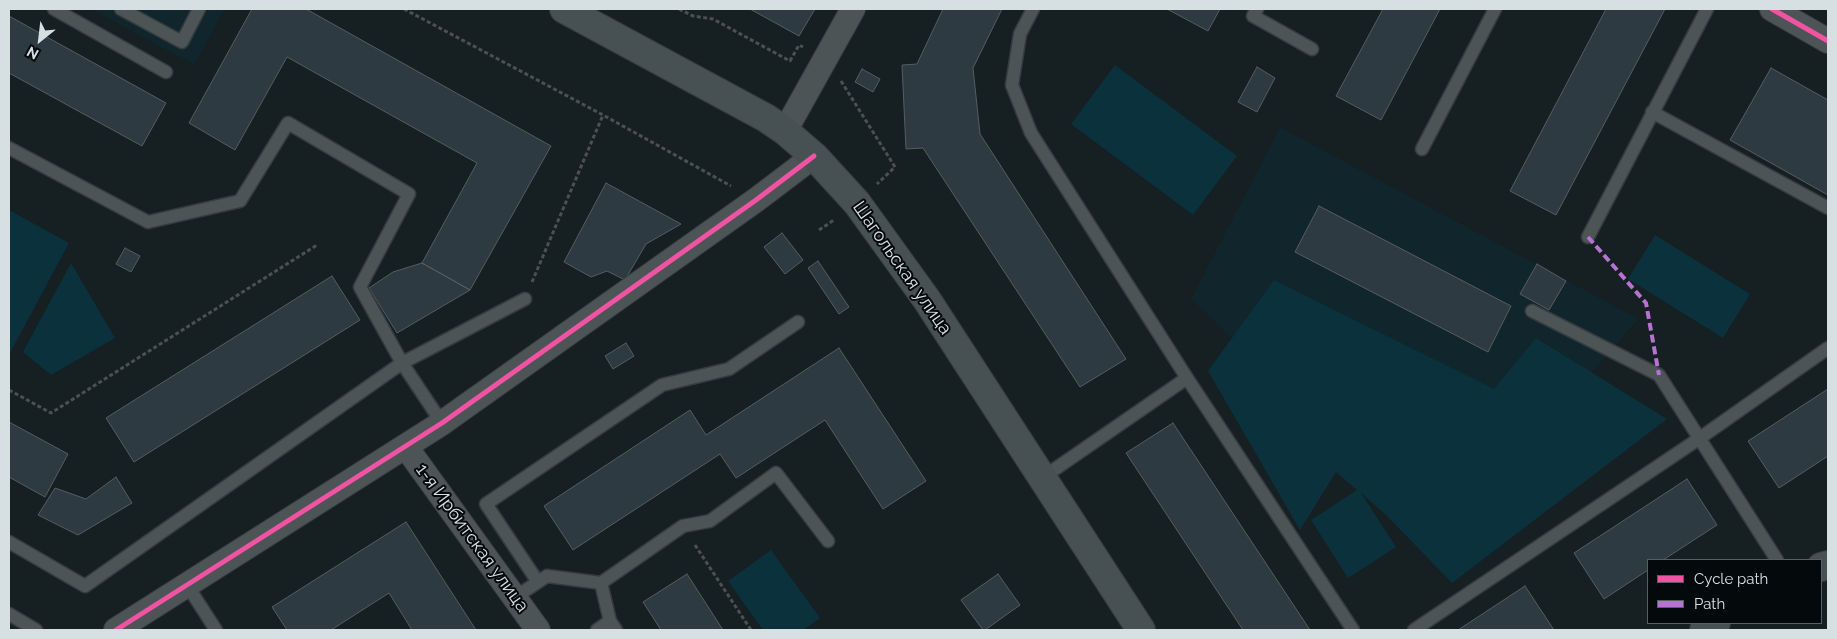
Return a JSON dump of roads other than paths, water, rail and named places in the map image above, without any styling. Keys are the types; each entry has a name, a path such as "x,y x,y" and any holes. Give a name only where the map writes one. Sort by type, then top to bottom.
{"main road":[{"name":"Шагольская улица","path":"564,9 766,118 785,131 814,156 857,203 927,300 1141,630"}],"street":[{"path":"785,131 852,9"},
{"path":"1772,9 1828,41"},
{"path":"116,630 442,423 756,200 814,156"},
{"name":"1-я Ирбитская улица","path":"406,447 538,630"}],"lane":[{"path":"54,9 166,72"},
{"path":"121,9 182,42 199,9"},
{"path":"1033,9 1020,34 1012,86 1031,133 1187,378 1353,630"},
{"path":"1257,9 1253,16 1312,49"},
{"path":"1422,150 1495,9"},
{"path":"1588,237 1706,9"},
{"path":"1652,112 1828,208"},
{"path":"9,148 148,222 240,201 288,123 410,194 360,287 402,363 442,423"},
{"path":"9,542 86,586 402,363 525,299"},
{"path":"1532,311 1659,375 1777,559"},
{"path":"538,582 486,504 662,385 729,368 798,322"},
{"path":"1414,630 1700,438 1828,348"},
{"path":"1042,478 1187,378"},
{"path":"514,598 547,576 600,583 683,526 710,521 776,474 828,541"},
{"path":"597,630 613,626 600,583"},
{"path":"187,585 216,630"},
{"path":"9,614 36,630"}]}
